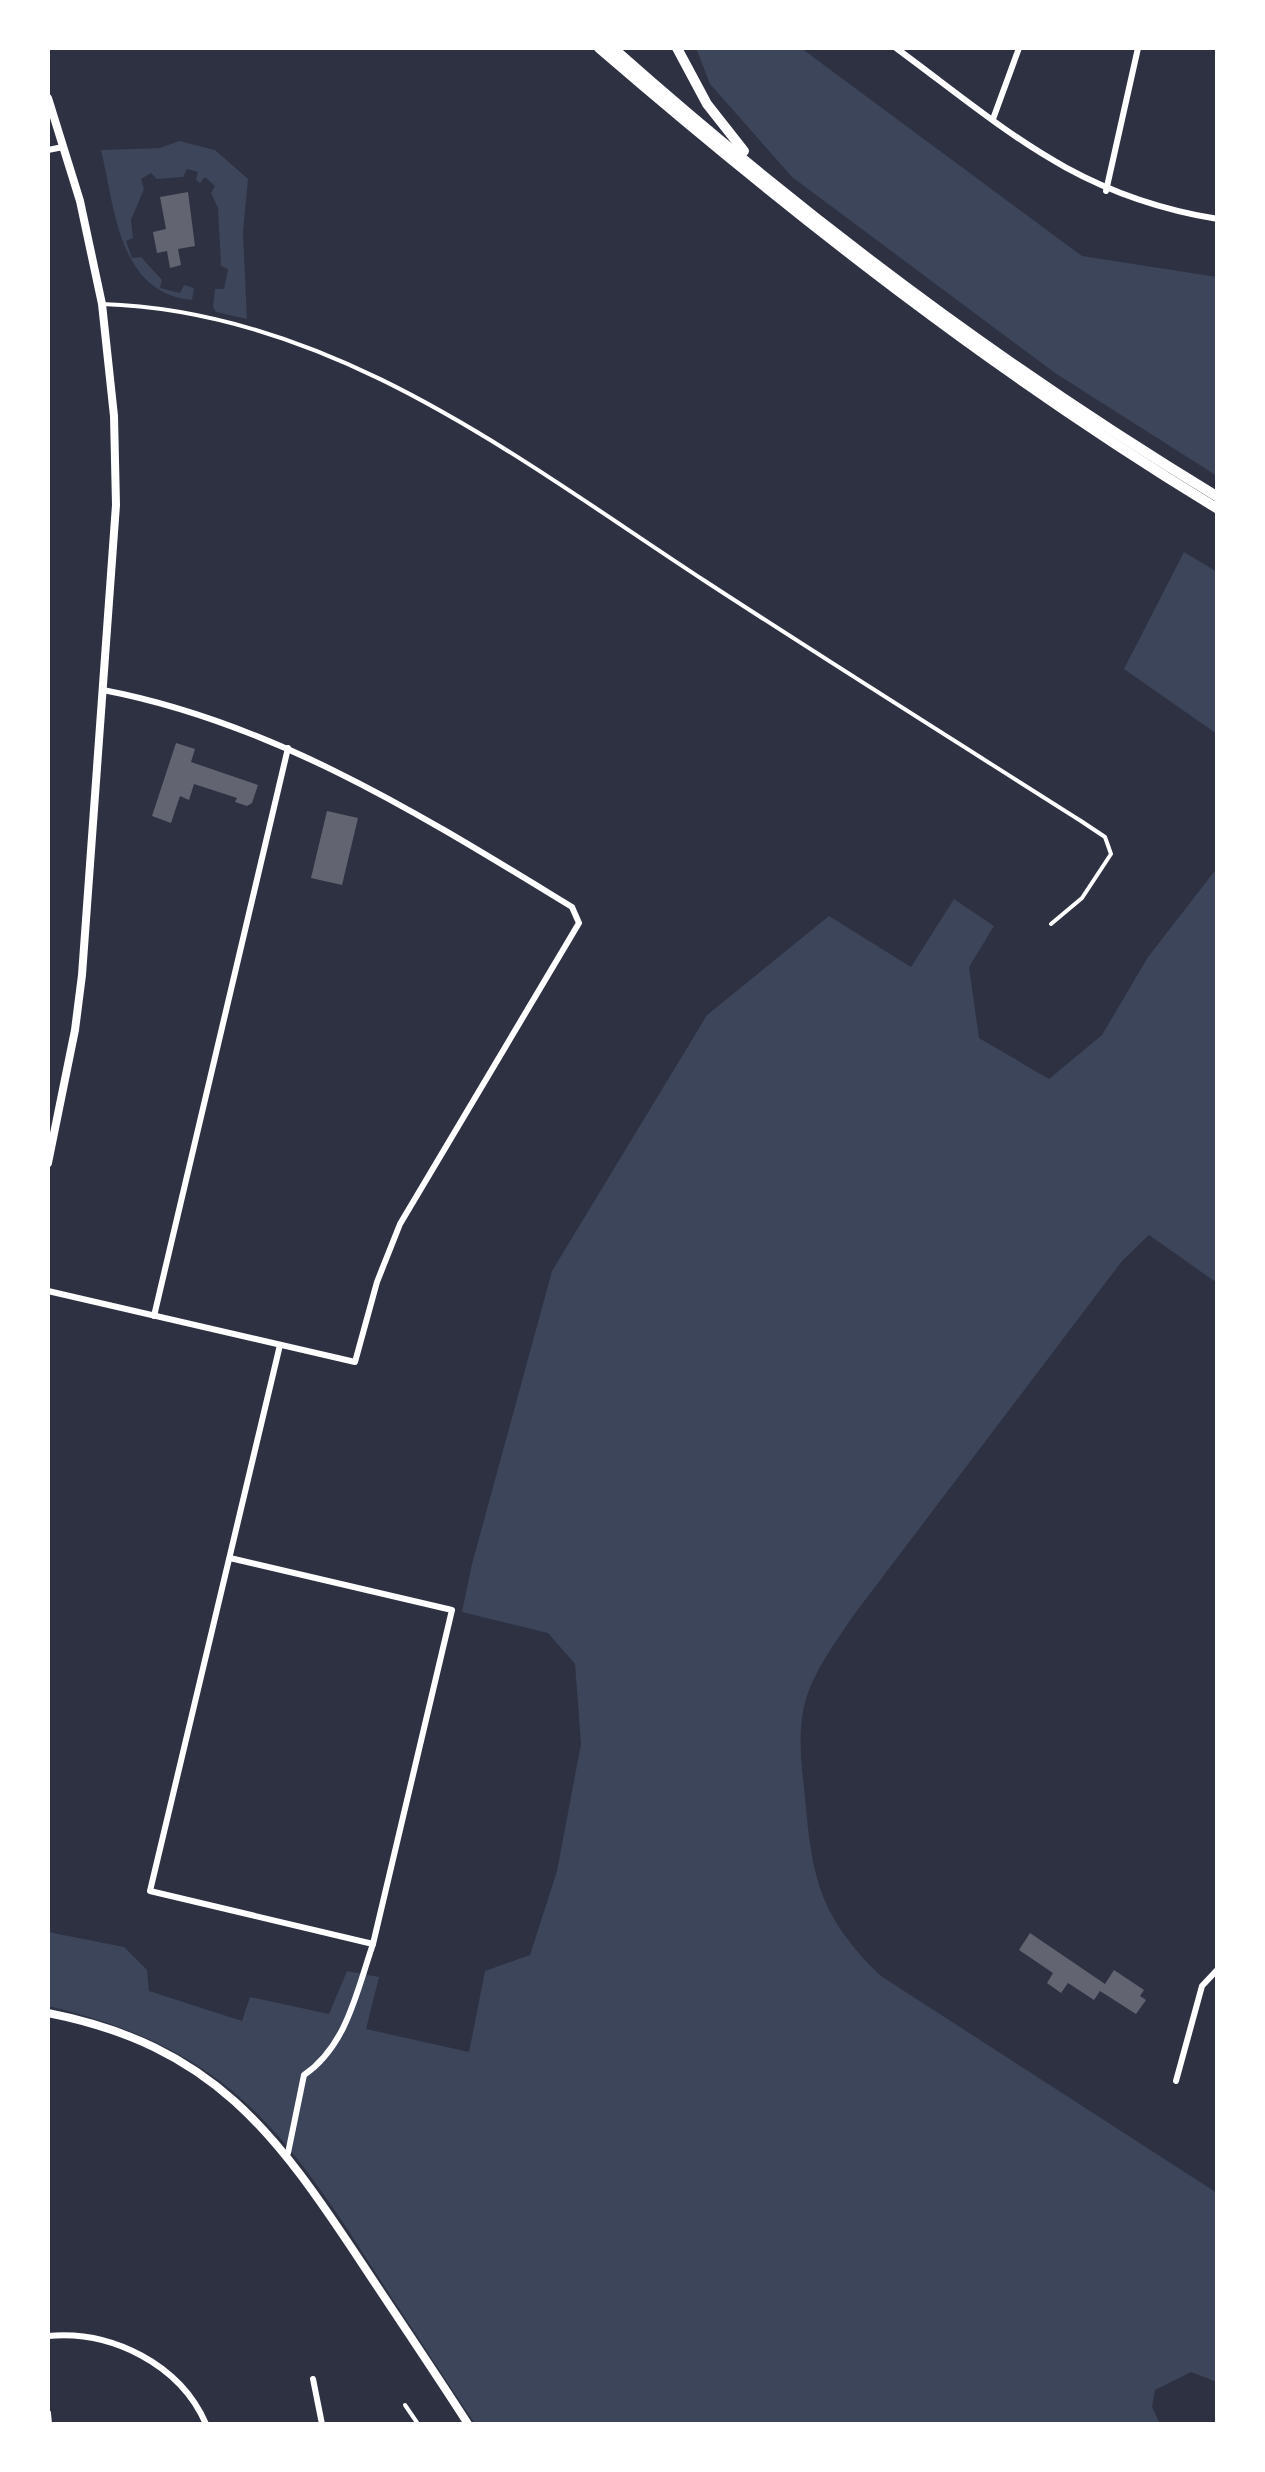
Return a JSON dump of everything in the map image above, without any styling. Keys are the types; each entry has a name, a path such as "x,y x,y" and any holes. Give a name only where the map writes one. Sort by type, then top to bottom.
{"highway":[{"path":"599,48 886,286 1072,416 1218,509"},
{"path":"613,48 768,177 977,339 1218,496"},
{"path":"676,48 707,104 768,177"}],"street":[{"path":"897,48 1053,164 1106,191 1164,210 1218,219"},
{"path":"993,119 1019,48"},
{"path":"1106,191 1138,48"},
{"path":"48,90 52,111"},
{"path":"48,98 64,147 102,304 114,416 116,505 92,867 76,1030 48,1164"},
{"path":"48,150 64,147"},
{"path":"48,1292 355,1362 377,1282 400,1224 579,923 572,907 409,808 288,748 171,706 103,690"},
{"path":"154,1316 288,748"},
{"path":"280,1345 150,1892 374,1944"},
{"path":"230,1558 452,1610 374,1944 344,2030 320,2064 304,2075 288,2153"},
{"path":"1176,2081 1202,1986 1218,1969"},
{"path":"48,2012 132,2036 185,2064 242,2106 288,2153 468,2424"},
{"path":"48,2336 100,2340 140,2354 174,2379 206,2424"},
{"path":"313,2379 322,2424"},
{"path":"48,2413 49,2424"}],"lane":[{"path":"102,304 181,314 268,333 432,403 1081,821 1105,837 1111,854 1082,898 1051,924"},
{"path":"405,2405 418,2424"}],"shaded area":[{"path":"696,48 801,48 1082,256 1217,277 1217,476 1055,373 792,177 710,84"},
{"path":"179,141 215,150 248,179 243,232 247,319 216,312 213,307 215,289 224,289 228,269 221,266 218,208 211,193 215,186 205,177 200,183 196,180 198,172 187,169 183,177 157,179 151,173 141,179 144,189 131,220 133,238 126,241 132,258 141,257 162,280 160,288 180,293 184,285 194,288 192,300 167,294 149,282 134,265 124,244 101,150 160,148"},
{"path":"1184,552 1217,572 1217,734 1124,669"},
{"path":"1217,868 1217,1283 1149,1235 1122,1261 838,1638 806,1699 801,1744 816,1874 832,1915 861,1955 881,1976 1217,2193 1217,2382 1191,2372 1155,2390 1152,2407 1160,2424 475,2424 337,2214 273,2131 239,2097 201,2068 158,2044 107,2023 48,2006 48,1932 124,1947 147,1970 149,1991 242,2021 250,1997 329,2014 347,1971 379,1977 366,2029 469,2052 485,1971 530,1955 557,1871 581,1744 575,1664 548,1633 462,1612 472,1564 552,1271 707,1015 829,916 911,967 954,899 994,926 969,967 979,1038 1049,1079 1102,1035 1148,957"}],"building":[{"path":"188,192 195,246 178,249 181,265 170,268 167,251 157,253 153,232 166,229 160,197"},
{"path":"176,743 195,749 191,762 258,785 252,803 247,806 235,802 237,798 194,784 189,800 180,796 171,823 152,816"},
{"path":"327,811 358,818 342,885 311,878"},
{"path":"1030,1933 1105,1984 1114,1970 1144,1990 1140,1996 1146,2000 1136,2014 1100,1991 1094,2000 1068,1983 1061,1993 1047,1983 1053,1973 1019,1950"}]}
